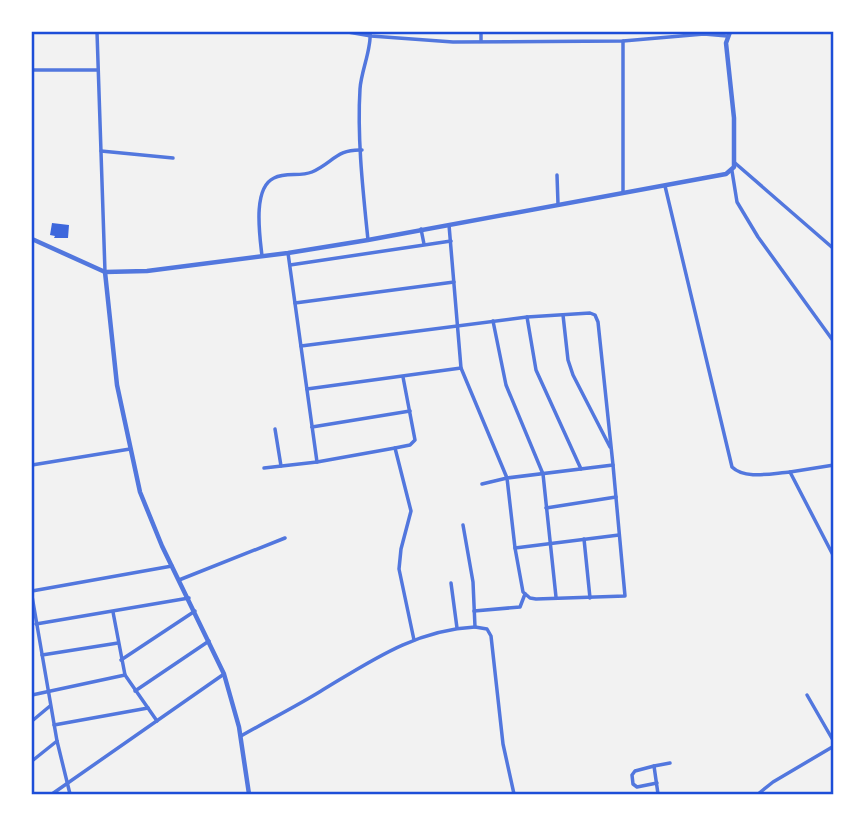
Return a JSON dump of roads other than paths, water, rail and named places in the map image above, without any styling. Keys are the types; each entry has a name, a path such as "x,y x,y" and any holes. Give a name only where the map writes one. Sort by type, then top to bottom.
{"street":[{"path":"97,32 105,272 114,363 130,449 140,492 224,674 241,736 249,794"},
{"path":"348,32 453,42 623,41 728,34 734,118 735,163 732,170 735,195 758,237 834,342"},
{"path":"481,32 481,41"},
{"path":"368,240 362,183 360,86 371,34"},
{"path":"623,41 623,193"},
{"path":"32,70 98,70"},
{"path":"262,256 259,222 262,192 268,182 277,177 314,171 345,151 362,150"},
{"path":"101,151 173,158"},
{"path":"735,163 834,249"},
{"path":"32,239 105,272 147,271 368,240 665,186 726,174 732,170"},
{"path":"557,175 558,204"},
{"path":"665,186 729,460 738,472 790,472 834,465"},
{"path":"449,224 461,368 507,478 515,548 525,594 520,607 474,611"},
{"path":"421,229 424,244"},
{"path":"289,265 451,240"},
{"path":"288,253 317,462"},
{"path":"295,303 454,282"},
{"path":"301,346 527,317 590,313 597,318 626,594 621,597 536,599 525,594"},
{"path":"563,315 568,360 573,375 611,449"},
{"path":"527,317 536,370 581,469"},
{"path":"493,321 506,385 542,474 556,597"},
{"path":"307,389 461,368"},
{"path":"264,468 317,462 414,442 403,377"},
{"path":"312,427 410,411"},
{"path":"275,429 281,466"},
{"path":"395,448 411,512 401,548 399,569 414,640"},
{"path":"32,466 130,449"},
{"path":"482,484 507,478 613,465"},
{"path":"790,472 834,557"},
{"path":"546,508 616,497"},
{"path":"463,525 472,582 475,627"},
{"path":"515,548 620,535"},
{"path":"179,580 285,538"},
{"path":"584,540 590,598"},
{"path":"70,794 50,706 32,593 173,566"},
{"path":"451,583 457,628"},
{"path":"36,624 189,598"},
{"path":"113,611 125,676 158,721"},
{"path":"121,660 195,611"},
{"path":"241,736 389,649 457,628 487,629 491,636 503,744 514,794"},
{"path":"135,691 209,641"},
{"path":"42,655 118,643"},
{"path":"52,794 224,674"},
{"path":"32,695 125,676"},
{"path":"758,794 834,744 807,695"},
{"path":"32,722 50,706"},
{"path":"54,725 148,708"},
{"path":"32,761 57,740"},
{"path":"657,783 637,787 632,776 635,771 670,763"},
{"path":"654,766 658,794"}]}
